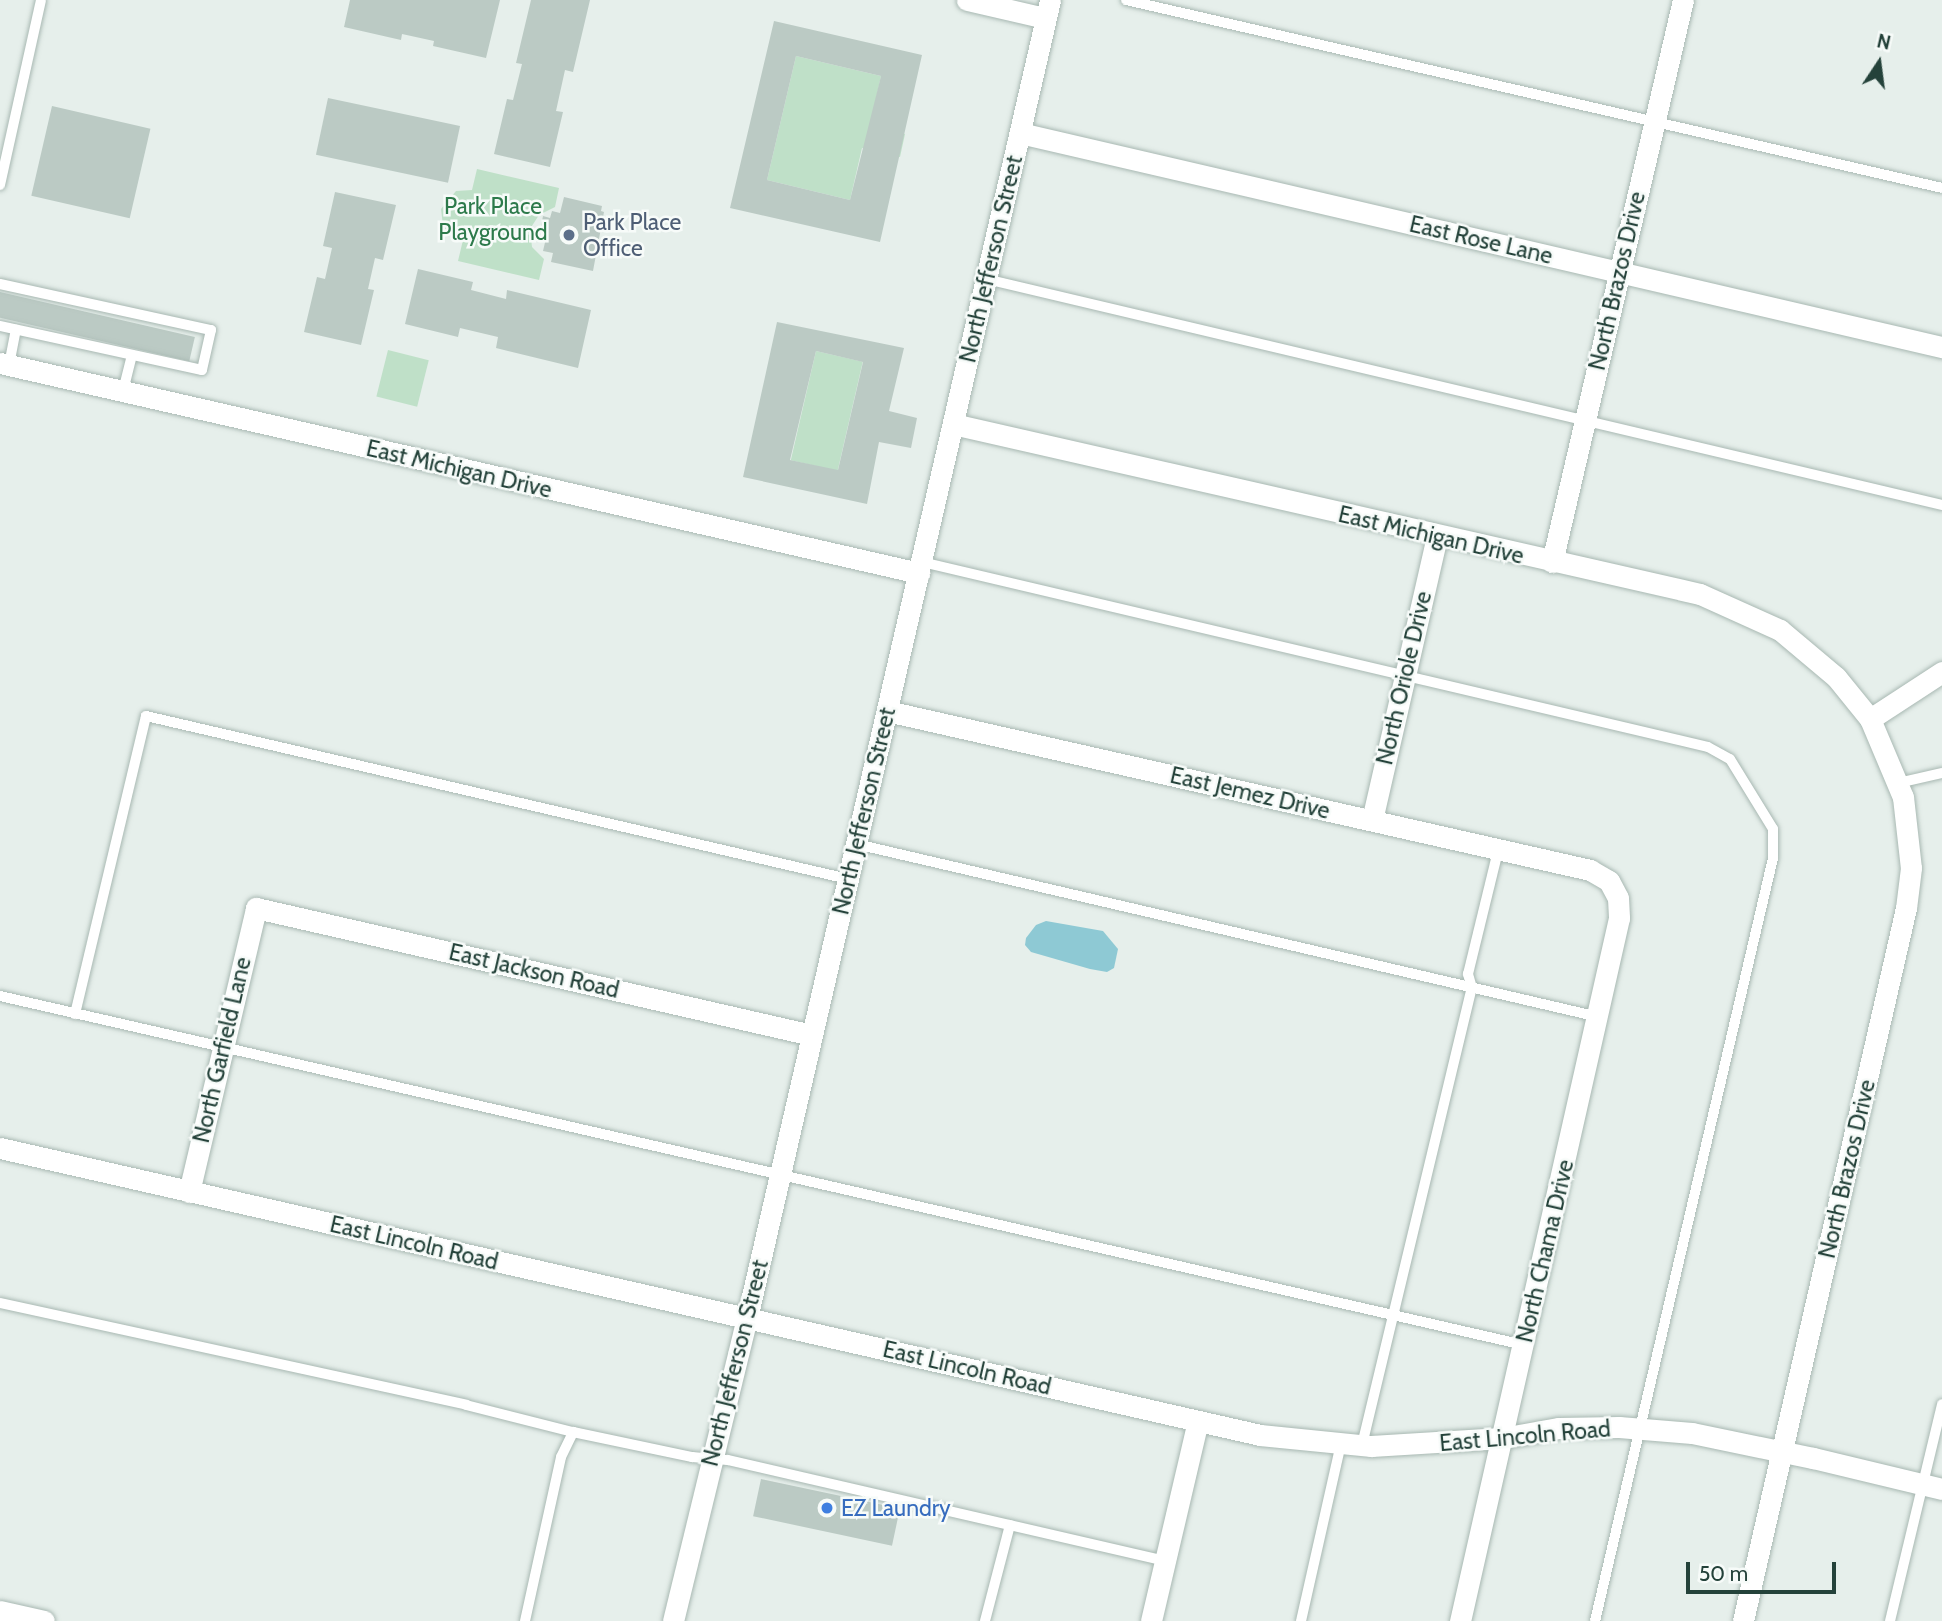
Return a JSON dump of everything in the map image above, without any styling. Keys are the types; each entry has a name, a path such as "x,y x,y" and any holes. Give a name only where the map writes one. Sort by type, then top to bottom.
{"street":[{"path":"967,0 1048,9"},
{"name":"North Brazos Drive","path":"1552,562 1683,0"},
{"name":"North Jefferson Street","path":"673,1621 747,1318 1048,9"},
{"name":"East Rose Lane","path":"1020,133 1942,347"},
{"name":"East Michigan Drive","path":"4,364 920,567"},
{"name":"East Michigan Drive","path":"953,424 1700,594 1753,615 1780,630 1836,677 1870,719"},
{"name":"North Oriole Drive","path":"1372,820 1437,536"},
{"path":"1870,719 1942,672"},
{"name":"East Jemez Drive","path":"887,711 1590,870 1609,881"},
{"name":"North Brazos Drive","path":"1743,1621 1906,908 1910,868 1903,797 1870,719"},
{"name":"North Chama Drive","path":"1460,1621 1599,1017 1619,919 1618,898 1609,881"},
{"name":"East Jackson Road","path":"256,908 812,1035"},
{"name":"North Garfield Lane","path":"189,1192 256,908"},
{"name":"East Lincoln Road","path":"0,1148 1260,1435 1351,1444 1420,1445 1502,1438 1559,1428 1692,1433 1782,1451 1942,1489"},
{"path":"1151,1621 1198,1421"},
{"path":"0,1611 44,1621"}],"lane":[{"path":"0,185 41,0"},
{"path":"1126,0 1942,188"},
{"path":"986,279 1942,505"},
{"path":"0,284 211,330 202,370 0,326"},
{"path":"4,364 16,330"},
{"path":"123,391 132,355"},
{"path":"920,567 1722,752 1730,759 1773,829 1773,858 1595,1621"},
{"path":"75,1014 146,716 848,879"},
{"path":"1898,783 1942,773"},
{"path":"856,844 1599,1017"},
{"path":"1301,1621 1391,1315 1472,988 1468,974 1498,851"},
{"path":"0,996 222,1049 1524,1345"},
{"path":"0,1303 466,1405 573,1432 692,1457 712,1456 1166,1561"},
{"path":"1890,1621 1942,1404"},
{"path":"525,1621 561,1457 573,1432"},
{"path":"985,1621 1010,1525"}],"green space":[{"path":"796,56 881,76 870,126 905,134 900,157 862,148 850,200 767,180"},
{"name":"Park Place Playground","path":"477,169 559,188 555,207 539,215 530,229 532,247 544,259 539,280 458,261 463,240 455,238 443,226 441,209 456,191 472,190"},
{"path":"388,350 429,360 417,407 376,397"},
{"path":"816,351 863,362 838,471 791,460"}],"water":[{"path":"1046,921 1103,931 1118,949 1114,968 1107,972 1090,969 1031,952 1025,945 1026,938 1036,925"}],"building":[{"path":"350,0 500,0 486,58 433,46 434,41 402,34 401,40 344,27"},
{"path":"531,0 590,0 573,72 565,70 556,111 563,112 550,167 494,154 507,99 513,100 522,64 516,63"},
{"path":"774,21 922,55 880,242 730,208","holes":["796,56 881,76 850,200 767,180"]},
{"path":"328,98 460,126 448,183 316,155"},
{"path":"52,106 150,129 130,218 31,196"},
{"path":"335,192 396,205 383,260 375,258 368,289 374,290 361,345 304,332 317,277 325,279 332,248 323,246"},
{"name":"Park Place Office","path":"564,197 602,206 601,211 604,212 593,271 551,262 553,253 543,251 547,234 540,232 543,216 550,218 552,211 560,213"},
{"path":"418,269 473,282 471,290 506,299 507,290 591,310 578,368 496,348 498,337 460,328 458,337 405,324"},
{"path":"0,292 195,337 189,361 0,318"},
{"path":"777,322 904,348 889,411 917,418 911,448 879,442 867,504 743,477","holes":["816,351 863,362 838,470 790,460"]},
{"name":"EZ Laundry","path":"761,1479 900,1509 892,1546 753,1516"}],"place":[{"name":"Park Place Office","path":"569,235"},
{"name":"EZ Laundry","path":"827,1508"}]}
